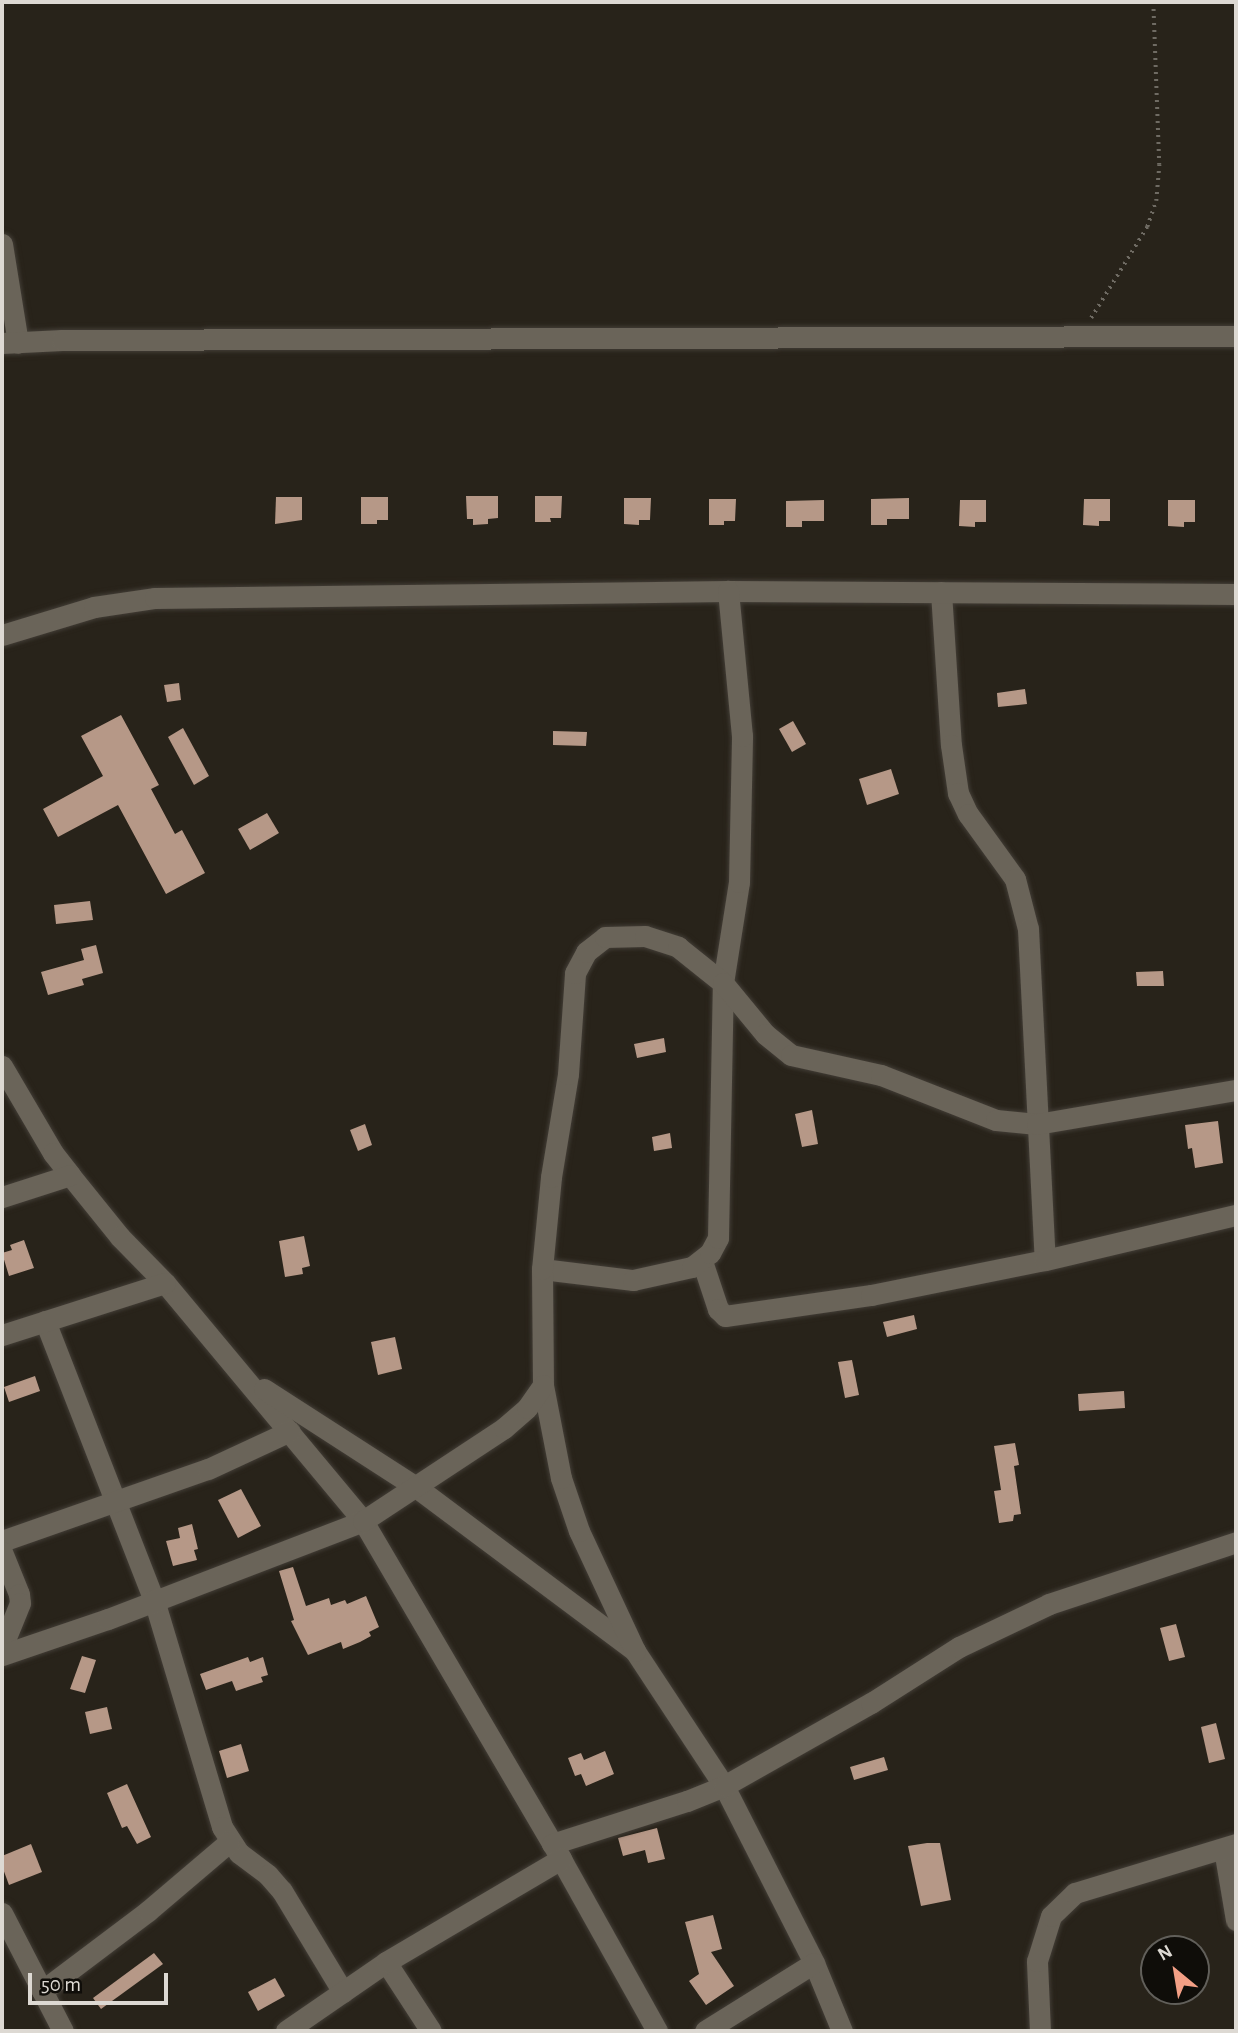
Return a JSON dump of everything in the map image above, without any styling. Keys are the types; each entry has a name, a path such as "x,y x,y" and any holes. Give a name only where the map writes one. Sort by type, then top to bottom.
{"street":[{"path":"2,244 10,343 1236,336"},
{"path":"542,1269 633,1280 692,1267 702,1261 718,1238 723,983 739,881 742,736 728,591"},
{"path":"2,635 94,607 155,598 728,591 1236,594"},
{"path":"941,592 951,745 958,793 968,814 1015,879 1028,929 1045,1260"},
{"path":"842,2031 814,1964 724,1786 635,1651 579,1531 561,1478 543,1385 542,1269 553,1154 568,1074 575,973 586,952 606,937 645,936 678,947 723,983 765,1034 791,1055 881,1075 996,1120 1037,1124 1236,1090"},
{"path":"2,1068 53,1153 70,1175 120,1237 165,1283 363,1521 657,2031"},
{"path":"2,1197 70,1175"},
{"path":"702,1261 718,1309 725,1316 871,1295 1045,1260 1236,1215"},
{"path":"2,1335 165,1283"},
{"path":"45,1321 154,1600 215,1804 229,1842 282,1891 343,1992"},
{"path":"244,1377 416,1487 635,1651"},
{"path":"2,1655 108,1619 363,1521 504,1429 527,1408 543,1385"},
{"path":"2,1541 208,1469 290,1431"},
{"path":"286,2031 386,1962 556,1852 724,1786 871,1703 959,1647 1049,1604 1236,1542"},
{"path":"2,1552 20,1603 2,1647"},
{"path":"42,1991 148,1911 229,1842"},
{"path":"1040,2031 1038,1961 1051,1916 1075,1894 1230,1846 1236,1920"},
{"path":"2,1913 63,2031"},
{"path":"386,1962 431,2031"},
{"path":"705,2031 814,1964"}],"path":[{"path":"1078,337 1147,227 1156,201 1159,165 1153,2"}],"building":[{"path":"466,496 498,496 498,518 488,519 488,524 473,525 473,519 467,519"},
{"path":"535,496 562,496 561,518 550,518 551,522 535,522"},
{"path":"276,497 302,497 302,520 275,524"},
{"path":"361,497 388,497 388,520 377,520 377,524 361,524"},
{"path":"624,498 651,498 650,520 639,520 639,525 624,524"},
{"path":"909,498 909,519 887,519 887,525 871,525 871,499"},
{"path":"709,499 736,499 735,521 724,521 724,525 709,525"},
{"path":"1084,499 1110,499 1110,521 1099,521 1099,526 1083,525"},
{"path":"824,500 824,521 802,521 802,527 786,527 786,501"},
{"path":"960,500 986,500 986,522 975,522 975,527 959,526"},
{"path":"1168,500 1195,500 1195,522 1184,522 1184,527 1168,526"},
{"path":"179,683 181,700 167,702 164,685"},
{"path":"1025,689 1027,704 998,707 997,693"},
{"path":"121,715 159,785 151,789 175,834 182,830 205,873 166,894 118,805 58,837 43,809 103,776 81,736"},
{"path":"793,721 806,744 792,752 779,729"},
{"path":"183,728 209,776 194,785 168,737"},
{"path":"553,731 587,732 586,746 553,745"},
{"path":"891,769 899,794 867,805 859,779"},
{"path":"267,813 279,833 250,850 238,829"},
{"path":"90,901 93,920 56,924 54,905"},
{"path":"96,945 103,973 82,979 84,985 48,995 41,972 84,960 81,949"},
{"path":"1163,971 1164,986 1137,986 1136,972"},
{"path":"664,1038 666,1052 637,1058 634,1044"},
{"path":"812,1110 818,1144 802,1147 795,1114"},
{"path":"1218,1121 1223,1163 1195,1168 1192,1148 1188,1149 1185,1125"},
{"path":"365,1124 372,1145 358,1151 350,1130"},
{"path":"670,1133 672,1148 654,1151 652,1137"},
{"path":"304,1236 310,1266 302,1268 303,1274 285,1277 279,1241"},
{"path":"24,1240 34,1268 9,1276 2,1253 12,1250 10,1245"},
{"path":"914,1315 917,1329 887,1337 883,1322"},
{"path":"395,1337 402,1369 378,1375 371,1342"},
{"path":"852,1360 859,1395 845,1398 838,1362"},
{"path":"35,1376 40,1391 9,1402 4,1387"},
{"path":"1124,1391 1125,1408 1079,1411 1078,1394"},
{"path":"1015,1443 1019,1465 1014,1466 1021,1514 1014,1515 1013,1521 999,1523 994,1491 1001,1490 994,1446"},
{"path":"241,1489 261,1526 238,1538 218,1500"},
{"path":"192,1524 198,1549 194,1550 197,1560 173,1566 166,1541 180,1538 178,1528"},
{"path":"293,1567 306,1606 329,1598 331,1605 345,1600 347,1604 366,1596 379,1627 369,1632 371,1636 343,1649 341,1642 308,1655 291,1621 294,1620 279,1571"},
{"path":"1176,1624 1185,1657 1169,1661 1160,1628"},
{"path":"82,1656 96,1660 85,1693 70,1689"},
{"path":"248,1657 250,1662 263,1657 268,1675 261,1677 263,1682 236,1691 232,1681 206,1690 200,1674"},
{"path":"107,1707 112,1729 90,1734 85,1712"},
{"path":"1216,1723 1225,1759 1209,1763 1201,1727"},
{"path":"241,1744 249,1771 227,1778 219,1751"},
{"path":"605,1751 614,1774 586,1786 581,1774 575,1776 568,1758 581,1753 584,1760"},
{"path":"884,1757 888,1770 854,1780 850,1767"},
{"path":"127,1784 151,1837 137,1844 127,1826 122,1828 107,1793"},
{"path":"657,1828 665,1859 648,1863 645,1850 623,1856 618,1838"},
{"path":"940,1843 951,1900 921,1906 908,1846"},
{"path":"31,1844 42,1872 9,1885 2,1866 2,1856"},
{"path":"713,1915 722,1949 711,1952 734,1986 706,2005 689,1981 699,1974 685,1922"},
{"path":"154,1953 163,1964 101,2009 93,1998"},
{"path":"275,1978 285,1996 258,2011 248,1992"}]}
